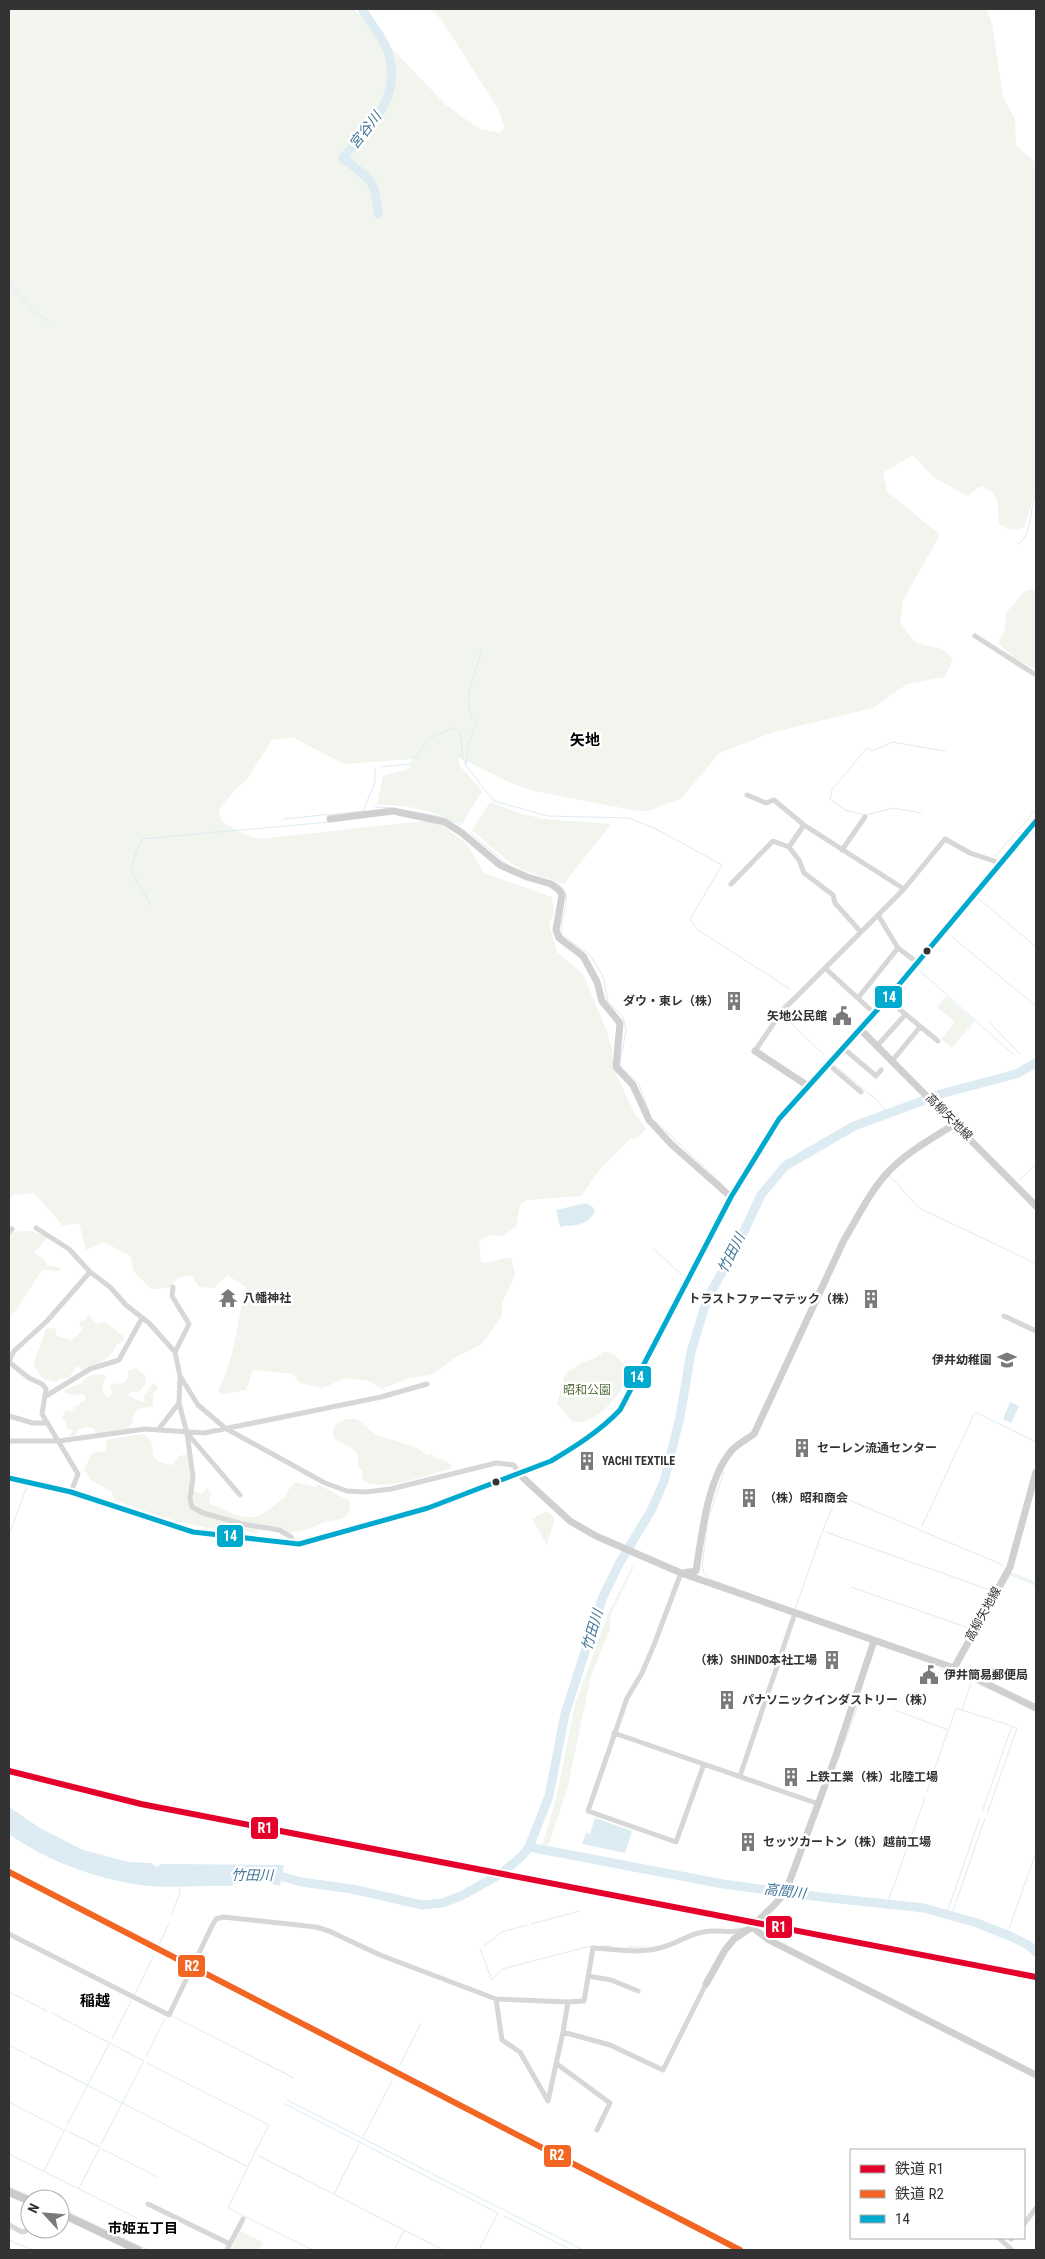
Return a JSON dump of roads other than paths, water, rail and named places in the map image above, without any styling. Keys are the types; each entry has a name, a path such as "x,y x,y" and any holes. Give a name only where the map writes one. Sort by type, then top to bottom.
{"main road":[{"path":"70,2218 138,2250"}],"street":[{"path":"975,636 1036,675"},
{"path":"747,795 766,803 774,800 804,825 904,889"},
{"path":"330,819 393,811 445,822 462,833 500,865 527,877 551,884 559,890 562,895 556,930 559,938 584,956 597,982 602,1002 620,1023 616,1067 633,1085 649,1120 671,1144 731,1197"},
{"path":"842,850 865,817"},
{"path":"9,1478 71,1492 193,1532 294,1544 428,1508 519,1474 551,1461 567,1452 603,1428 620,1410 731,1197 779,1119 887,1000 1036,821"},
{"path":"789,848 804,825"},
{"path":"808,1086 755,1051 782,1011 904,889 945,839 970,853 1000,863"},
{"path":"731,884 773,841 789,848 799,860 804,873 833,895 835,903 860,931"},
{"path":"878,915 898,948 918,964"},
{"path":"858,998 898,948"},
{"path":"825,968 874,1014"},
{"path":"887,1000 938,1041"},
{"path":"877,1046 905,1015"},
{"path":"892,1061 920,1027"},
{"name":"高柳矢地線","path":"860,1029 1036,1206"},
{"path":"844,1048 876,1076 881,1070"},
{"path":"828,1064 861,1092"},
{"path":"681,1573 696,1571 704,1517 724,1461 733,1449 754,1434 844,1240 859,1214 889,1171 922,1144 955,1124"},
{"path":"36,1228 69,1249 90,1272 110,1287 142,1318 150,1323 175,1352 180,1376 179,1403 187,1433 193,1477 190,1499 192,1506 203,1513 242,1524 279,1530 291,1537 294,1544"},
{"path":"71,1492 78,1474 42,1414 46,1389 42,1384 29,1378 9,1362 14,1351 47,1322 90,1272"},
{"path":"173,1287 172,1296 189,1324 175,1352"},
{"path":"1004,1316 1036,1331"},
{"path":"46,1396 90,1369 119,1360 142,1318"},
{"path":"180,1376 198,1405 225,1428 325,1483 347,1491 366,1492 391,1489 496,1463 514,1465 519,1474 570,1521 596,1536 681,1573 954,1668 1036,1708"},
{"path":"9,1441 59,1441 145,1430 204,1433 381,1397 427,1384"},
{"path":"158,1430 179,1403"},
{"path":"9,1416 20,1421 47,1423"},
{"path":"187,1433 240,1495"},
{"name":"高柳矢地線","path":"954,1668 1010,1566 1036,1472"},
{"path":"681,1573 642,1673 627,1698 588,1811 676,1842 704,1764"},
{"path":"740,1776 795,1613"},
{"path":"564,2032 610,2045 663,2070 706,1984 730,1944 734,1939 752,1927 776,1903 788,1886 816,1803 834,1760 874,1641"},
{"path":"614,1733 816,1803"},
{"path":"9,1934 169,2015 216,1919 230,1916 316,1927 329,1931 380,1955 496,1998 568,2002 584,2001 593,1948 647,1950 666,1947 701,1932 722,1930 735,1933 752,1927"},
{"path":"752,1927 769,1940 1036,2075"},
{"path":"588,1976 611,1980 638,1991"},
{"path":"496,1998 502,2040 520,2052 548,2101 564,2032 568,2002"},
{"path":"557,2064 610,2103 597,2130"},
{"path":"148,2204 230,2244"},
{"path":"1025,2223 1036,2208"},
{"path":"227,2250 243,2219"},
{"path":"1000,2239 1012,2250"}],"water":[{"path":"586,1203 594,1208 595,1212 587,1221 560,1227 556,1210"},
{"path":"1010,1402 1019,1406 1011,1423 1003,1419"},
{"path":"9,1807 40,1828 83,1850 129,1862 151,1863 156,1867 162,1864 284,1865 280,1886 257,1880 233,1884 232,1886 151,1886 105,1878 55,1860 9,1834"},
{"path":"595,1818 632,1831 625,1853 582,1844 586,1833 590,1834"}],"waterway":[{"name":"宮谷川","path":"362,9 385,45 391,62 392,78 389,93 383,107 343,158 370,181 375,193 378,214"},
{"path":"9,284 35,312 50,323"},
{"path":"1018,544 1029,528 1036,494"},
{"path":"472,718 469,709 469,692 481,650"},
{"path":"476,724 469,742 466,766 494,801 548,816 629,818 658,830 722,865 690,919 698,930 790,989"},
{"path":"380,767 410,764 430,738 452,728 461,733 462,756 466,765"},
{"path":"921,813 893,808 866,815 845,810 830,799 832,790 867,748 873,751 892,742 945,751"},
{"path":"283,819 363,811 375,782 375,768"},
{"path":"375,807 392,808"},
{"path":"403,810 447,818 460,825"},
{"path":"995,856 1036,810"},
{"path":"150,904 132,873 134,858 142,839 330,822"},
{"path":"470,833 508,865"},
{"path":"1032,833 1036,836"},
{"path":"551,881 560,885 565,891 566,904 562,920 562,935 590,955 603,976 608,1002 623,1017 626,1030 620,1063 622,1068 639,1084 650,1114"},
{"path":"978,898 1036,947"},
{"path":"952,937 1036,1006"},
{"path":"919,970 1014,1055"},
{"path":"779,1009 793,997"},
{"path":"784,1016 824,1055"},
{"path":"989,1022 1020,1054"},
{"name":"竹田川","path":"270,1873 301,1882 352,1889 422,1905 443,1903 463,1895 502,1873 522,1856 529,1847 549,1796 565,1714 602,1599 619,1564 652,1509 664,1481 680,1417 691,1352 707,1299 738,1244 761,1195 785,1166 854,1126 944,1093 1016,1074 1036,1063"},
{"path":"833,1064 878,1101 888,1113"},
{"path":"655,1121 723,1185"},
{"path":"1019,1180 1036,1164"},
{"path":"890,1176 919,1208 1035,1263"},
{"path":"654,1249 682,1275"},
{"path":"922,1526 975,1412 1036,1442"},
{"path":"724,1472 708,1519 702,1567 704,1573 712,1580 762,1598"},
{"path":"9,1535 27,1486"},
{"path":"823,1530 837,1495 1003,1565"},
{"path":"795,1609 823,1530"},
{"path":"826,1532 990,1590"},
{"path":"997,1598 1011,1573 1036,1583"},
{"path":"1011,1575 1036,1585"},
{"path":"851,1587 969,1628"},
{"path":"940,1669 972,1680 962,1710 956,1708 949,1729"},
{"path":"838,1760 862,1694 888,1703"},
{"path":"895,1710 948,1730 927,1792"},
{"path":"962,1710 1012,1726 982,1812"},
{"path":"987,1814 1017,1728 1013,1727"},
{"path":"889,1899 925,1798"},
{"path":"948,1910 980,1817"},
{"path":"953,1911 985,1818"},
{"name":"高間川","path":"529,1847 723,1884 924,1908 977,1923 1012,1937 1028,1945 1036,1952"},
{"path":"1005,1934 1010,1926 1036,1852"},
{"path":"171,1915 180,1893 179,1885"},
{"path":"531,1924 580,1911"},
{"path":"159,1944 169,1924"},
{"path":"484,1946 502,1932 527,1925"},
{"path":"654,1947 662,1945"},
{"path":"480,1949 492,1980 502,1969 591,1946"},
{"path":"603,1946 611,1946"},
{"path":"628,1947 650,1947"},
{"path":"135,1994 154,1955"},
{"path":"9,1992 47,2011"},
{"path":"112,2039 131,2001"},
{"path":"52,2013 144,2061 101,2144"},
{"path":"172,2016 294,2078"},
{"path":"146,2057 165,2018"},
{"path":"400,2065 421,2023"},
{"path":"67,2125 109,2044"},
{"path":"9,2045 26,2054"},
{"path":"30,2056 248,2167 228,2208 313,2250"},
{"path":"147,2063 269,2125 248,2166"},
{"path":"363,2137 393,2079"},
{"path":"287,2100 583,2250"},
{"path":"9,2102 65,2131"},
{"path":"285,2104 498,2213 479,2250"},
{"path":"44,2171 65,2129"},
{"path":"67,2131 100,2147 79,2188"},
{"path":"334,2194 359,2144"},
{"path":"102,2149 158,2177"},
{"path":"9,2154 137,2218"},
{"path":"259,2156 443,2250"},
{"path":"9,2187 20,2192"},
{"path":"70,2213 148,2250"},
{"path":"504,2216 571,2250"},
{"path":"394,2250 404,2231"},
{"path":"9,2240 33,2250"}],"rail line":[{"name":"R1","path":"9,1771 141,1804 1036,1977"},
{"name":"R2","path":"9,1872 740,2250"}],"place":[{"name":"ダウ・東レ（株）","path":"734,1001"},
{"name":"矢地公民館","path":"842,1016"},
{"name":"八幡神社","path":"228,1298"},
{"name":"トラストファーマテック（株）","path":"871,1299"},
{"name":"伊井幼稚園","path":"1007,1360"},
{"name":"セーレン流通センター","path":"802,1448"},
{"name":"YACHI TEXTILE","path":"587,1461"},
{"name":"（株）昭和商会","path":"749,1498"},
{"name":"（株）SHINDO本社工場","path":"832,1660"},
{"name":"伊井簡易郵便局","path":"929,1675"},
{"name":"パナソニックインダストリー（株）","path":"727,1700"},
{"name":"上鉄工業（株）北陸工場","path":"791,1777"},
{"name":"セッツカートン（株）越前工場","path":"748,1842"}],"district":[{"name":"矢地","path":"585,740"},
{"name":"稲越","path":"95,2001"},
{"name":"市姫五丁目","path":"143,2228"}],"park label":[{"name":"昭和公園","path":"587,1390"}]}
